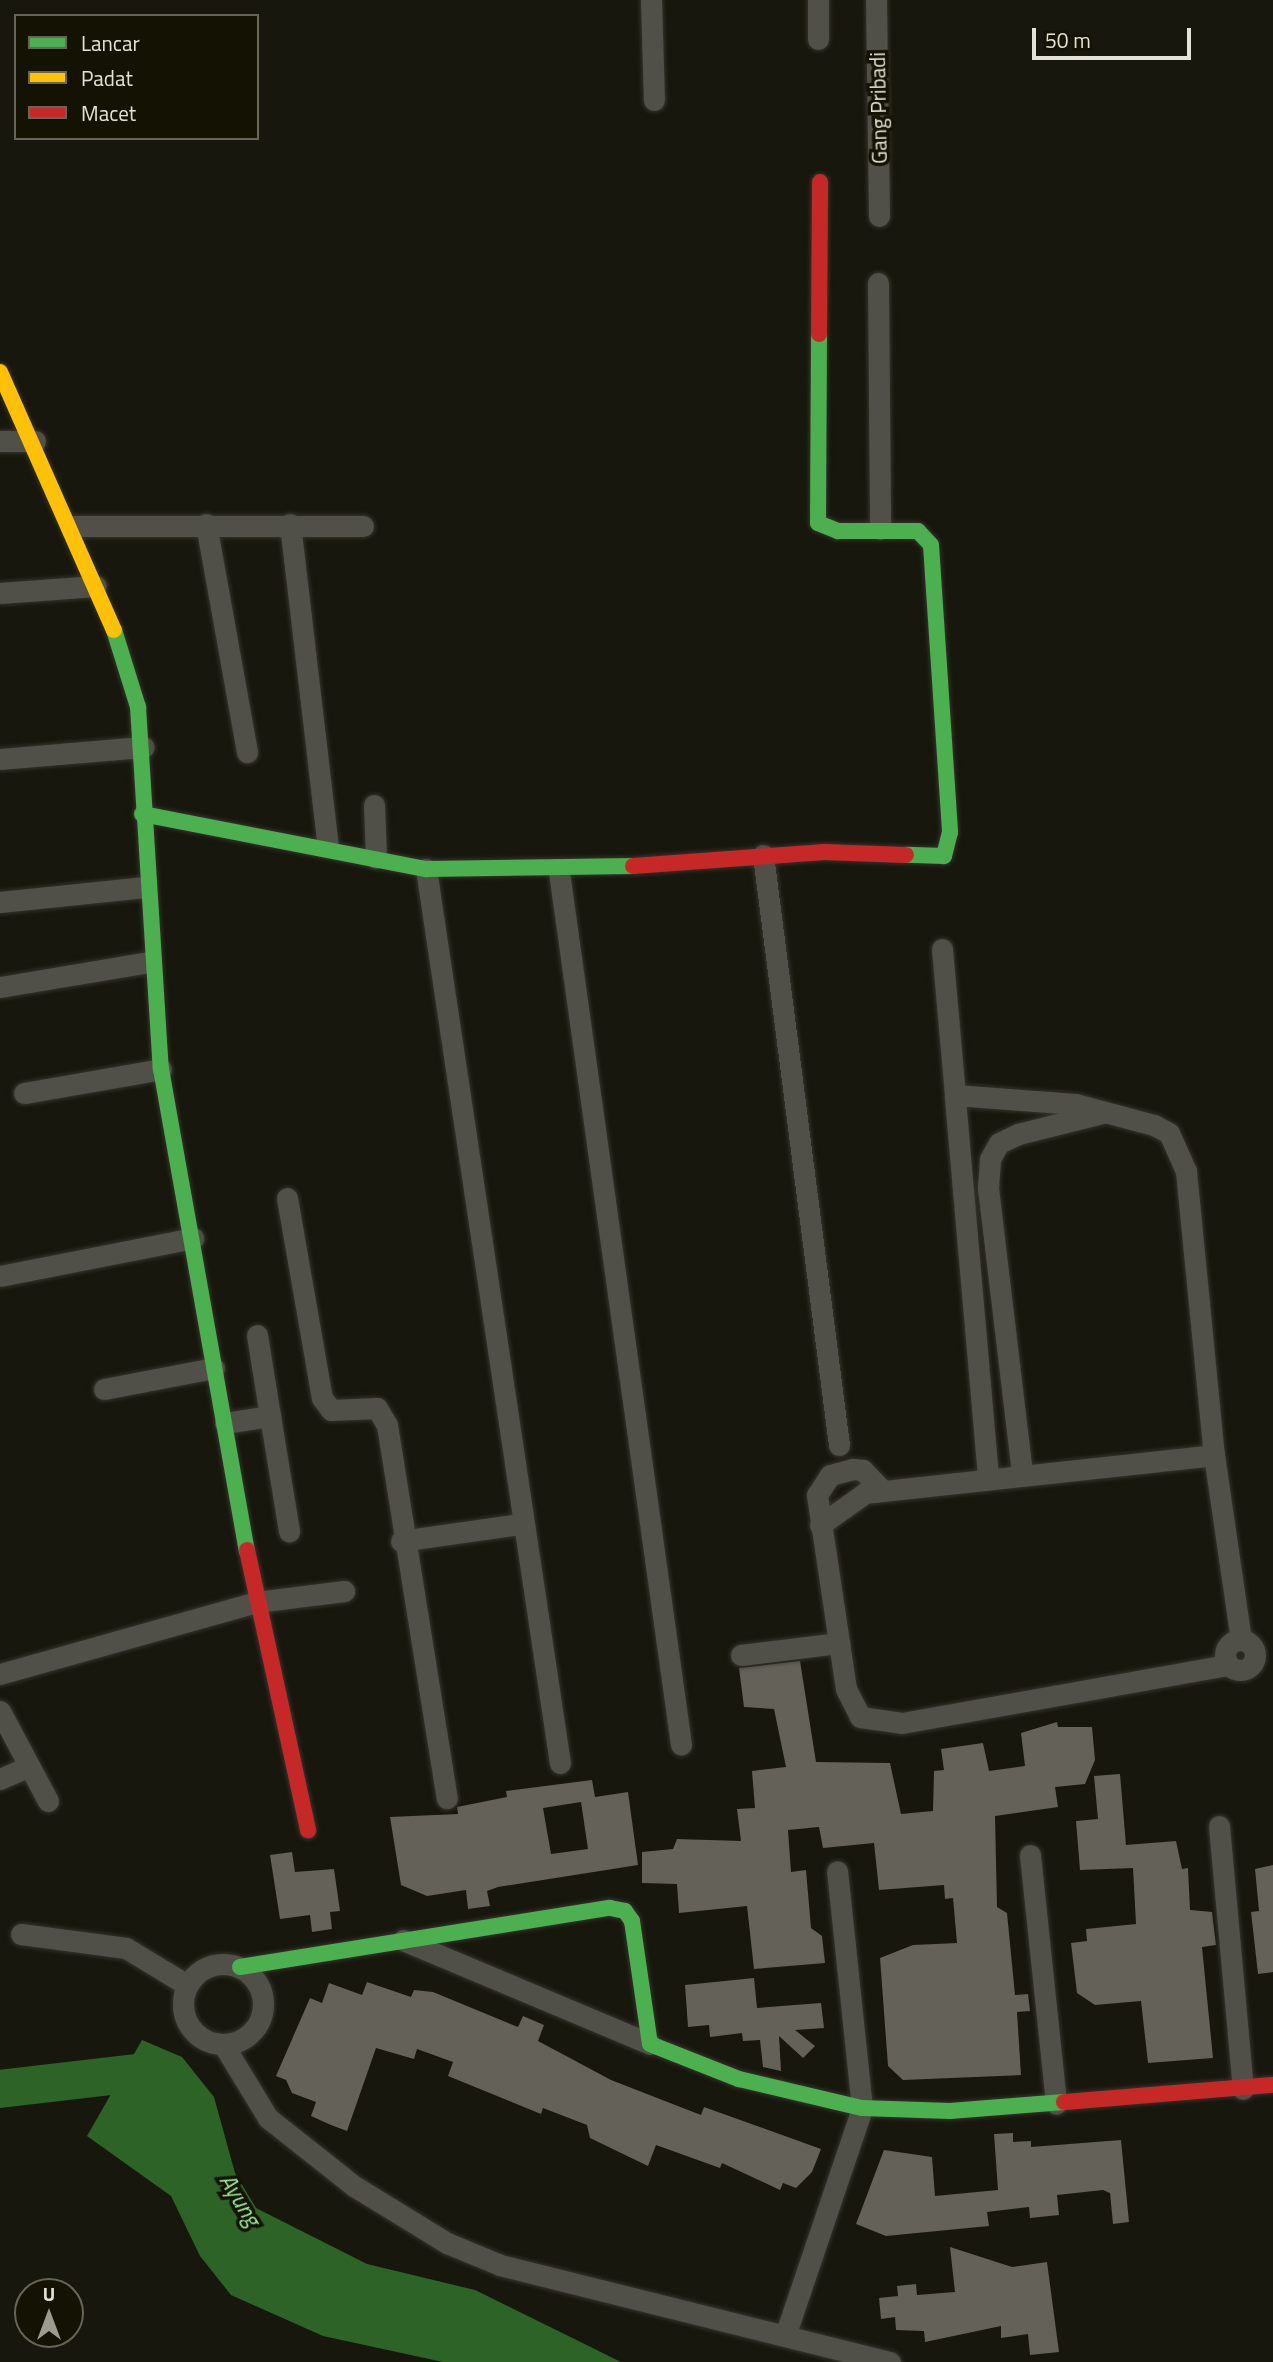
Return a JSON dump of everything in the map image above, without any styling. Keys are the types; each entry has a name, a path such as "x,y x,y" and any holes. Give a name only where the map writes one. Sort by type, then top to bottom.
{"street":[{"path":"651,0 654,100"},
{"path":"818,0 818,38"},
{"name":"Gang Pribadi","path":"876,0 879,216"},
{"path":"142,814 328,846 426,869 559,872 763,855 861,852 926,860 948,850 931,545 918,531 838,531 818,523 820,182"},
{"path":"878,284 880,530"},
{"path":"0,372 35,441 72,526 124,657 143,747 142,814 149,962 161,1069 256,1602 307,1830"},
{"path":"0,441 35,441"},
{"path":"206,524 247,752"},
{"path":"290,524 328,846"},
{"path":"72,526 363,526"},
{"path":"0,593 96,586"},
{"path":"0,759 143,747"},
{"path":"374,805 376,858"},
{"path":"763,855 839,1445"},
{"path":"426,869 521,1524 560,1763"},
{"path":"559,872 681,1745"},
{"path":"0,902 145,887"},
{"path":"942,949 961,1191 988,1476"},
{"path":"0,987 149,962"},
{"path":"24,1094 161,1069"},
{"path":"882,1490 863,1470 830,1475 817,1495 839,1643 852,1707 860,1717 886,1723 1228,1665 1244,1669 1256,1650 1214,1455 1179,1149 1154,1125 1053,1102 955,1095"},
{"path":"1052,1128 1053,1102"},
{"path":"1022,1473 988,1188 990,1159 999,1143 1102,1113"},
{"path":"961,1191 988,1188"},
{"path":"287,1198 322,1398 331,1410 383,1412 401,1541 447,1798"},
{"path":"0,1276 193,1238"},
{"path":"257,1335 289,1531"},
{"path":"104,1389 215,1368"},
{"path":"225,1423 270,1416"},
{"path":"820,1525 848,1499 882,1490 988,1476 1214,1455"},
{"path":"401,1541 521,1524"},
{"path":"0,1674 256,1602 344,1591"},
{"path":"741,1655 839,1643"},
{"path":"0,1711 27,1767 48,1801"},
{"path":"0,1779 27,1767"},
{"path":"1219,1826 1243,2089"},
{"path":"1030,1856 1056,2104"},
{"path":"786,2333 862,2108 837,1871"},
{"path":"240,1967 258,1984 264,2007 246,2038 223,2044 191,2030 182,2008 187,1985 210,1966 240,1967 554,1913 625,1910 636,1938 650,2044"},
{"path":"21,1934 126,1948 187,1985"},
{"path":"398,1938 650,2044 739,2078 862,2108 950,2111 1273,2085"},
{"path":"223,2044 252,2099 278,2127 354,2186 447,2243 500,2265 786,2333 890,2362"}],"water":[{"path":"142,2040 182,2057 214,2097 235,2173 256,2208 367,2264 475,2290 621,2362 443,2362 323,2336 231,2295 200,2256 171,2196 87,2136"}],"building":[{"path":"800,1661 816,1762 890,1763 901,1814 933,1811 934,1771 944,1770 941,1749 983,1743 989,1771 1025,1766 1021,1733 1057,1722 1058,1727 1092,1727 1095,1760 1085,1784 1055,1787 1058,1807 995,1816 997,1907 1007,1913 1015,1995 1028,1994 1030,2011 1017,2012 1021,2075 903,2080 888,2066 880,1958 913,1945 957,1943 953,1898 945,1899 944,1885 879,1890 874,1843 823,1848 819,1827 788,1830 791,1872 806,1870 811,1928 822,1936 825,1963 754,1969 747,1906 679,1913 677,1884 642,1883 642,1852 673,1849 677,1839 741,1841 737,1809 755,1808 752,1771 786,1767 774,1709 744,1707 739,1668"},
{"path":"1120,1774 1126,1845 1176,1841 1182,1869 1188,1868 1190,1910 1212,1912 1216,1945 1202,1947 1213,2058 1148,2063 1141,2001 1095,2005 1077,1993 1071,1943 1087,1941 1086,1929 1136,1924 1133,1868 1080,1870 1076,1821 1098,1819 1094,1776"},
{"path":"592,1780 595,1797 628,1792 638,1865 498,1887 487,1891 490,1906 468,1909 466,1890 427,1896 401,1885 390,1817 458,1814 457,1807 507,1797 506,1791","holes":["581,1802 588,1849 551,1854 543,1808"]},
{"path":"292,1852 295,1872 334,1869 340,1911 330,1912 332,1929 312,1932 310,1915 280,1919 270,1855"},
{"path":"1273,1865 1273,1972 1258,1974 1251,1912 1259,1911 1255,1869"},
{"path":"754,1978 757,2008 821,2003 824,2028 795,2030 815,2046 803,2058 779,2036 781,2071 763,2067 760,2040 743,2041 742,2033 710,2037 709,2025 688,2027 685,1985"},
{"path":"367,1982 411,1997 414,1990 433,1992 518,2027 523,2016 544,2025 538,2041 611,2080 701,2115 704,2107 821,2149 812,2172 796,2188 783,2183 780,2190 722,2163 720,2168 656,2145 648,2166 590,2138 587,2125 543,2108 541,2114 448,2076 453,2062 417,2049 414,2059 376,2048 347,2131 331,2125 311,2116 316,2102 292,2093 286,2080 276,2076 310,1998 322,2003 329,1983 362,1995"},
{"path":"1013,2133 1013,2142 1031,2141 1031,2147 1121,2140 1129,2222 1113,2224 1110,2193 1103,2190 1057,2195 1059,2215 1030,2218 1029,2207 987,2212 989,2226 886,2236 856,2224 884,2150 932,2157 935,2196 998,2190 994,2134"},
{"path":"950,2247 1012,2267 1047,2262 1059,2352 1030,2355 1028,2334 1001,2338 1001,2326 925,2342 924,2331 896,2330 895,2317 881,2319 879,2298 898,2296 897,2286 916,2284 917,2295 955,2292"}],"waterway":[{"name":"Ayung","path":"0,2089 161,2070 170,2080"}],"traffic: fast":[{"path":"819,334 818,523 838,531 918,531 931,545 950,832 944,856 906,855"},
{"path":"114,630 138,707 161,1069 247,1550"},
{"path":"142,814 426,869 633,866"},
{"path":"240,1967 610,1908 625,1911 632,1921 650,2044 739,2079 862,2108 950,2111 1064,2102"}],"traffic: slow":[{"path":"0,372 114,630"}],"traffic: jam":[{"path":"819,334 820,182"},
{"path":"633,866 824,852 906,855"},
{"path":"247,1550 308,1830"},
{"path":"1064,2102 1273,2085"}]}
